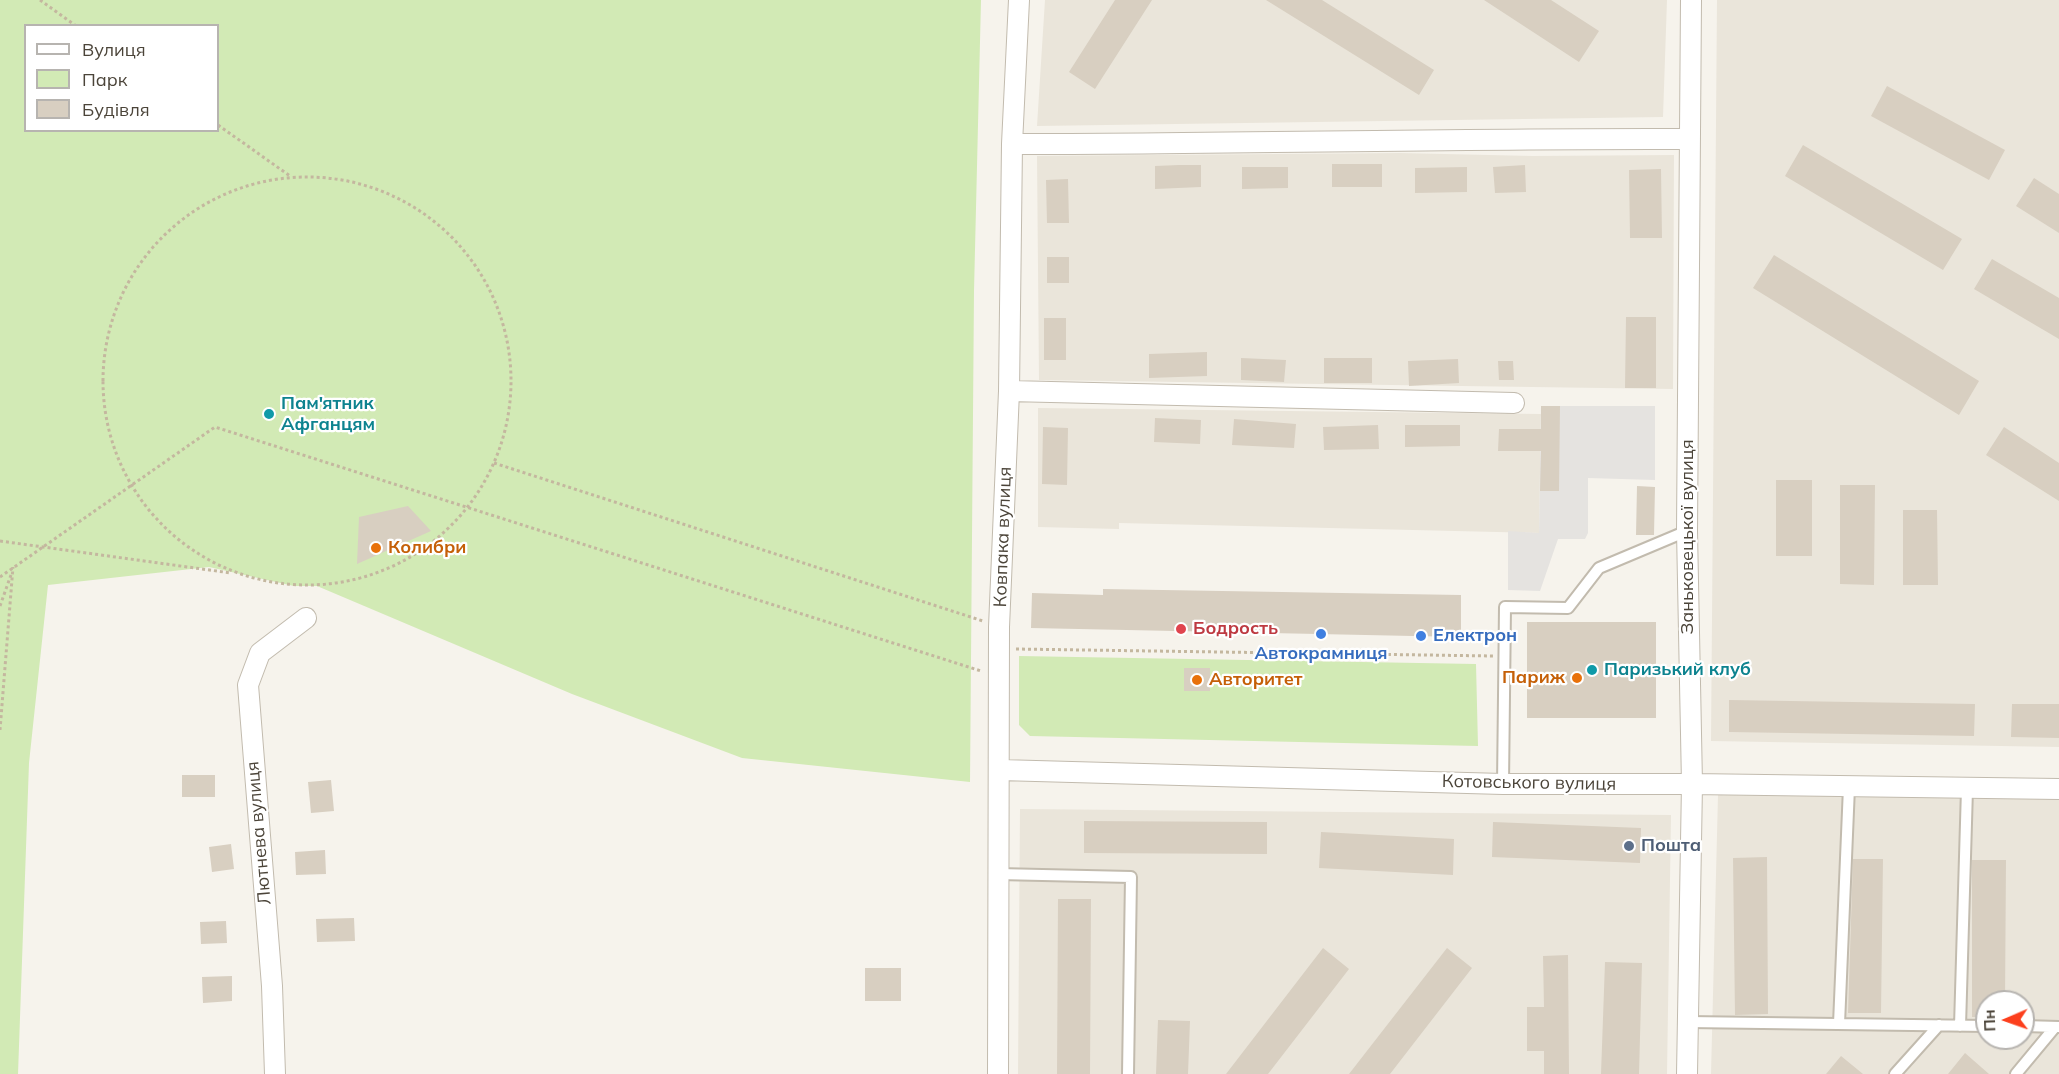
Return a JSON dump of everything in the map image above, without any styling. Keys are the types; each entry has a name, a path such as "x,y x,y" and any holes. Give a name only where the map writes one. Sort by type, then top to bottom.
{"street":[{"name":"Ковпака вулиця","path":"998,1074 999,627 1009,391 1012,144 1019,0"},
{"name":"Заньковецької вулиця","path":"1687,1074 1692,784 1687,531 1691,0"},
{"path":"1012,144 1512,138 1690,139"},
{"path":"1009,391 1514,403"},
{"name":"Лютнева вулиця","path":"275,1074 272,986 248,685 260,653 306,618"},
{"name":"Котовського вулиця","path":"1000,770 1503,784 2059,789"}],"lane":[{"path":"1503,784 1505,607 1568,608 1599,568 1687,531"},
{"path":"1839,1024 1849,787"},
{"path":"1960,1026 1967,789"},
{"path":"998,874 1131,877 1128,1074"},
{"path":"1688,1022 1975,1026"},
{"path":"1895,1074 1940,1025"},
{"path":"2035,1026 2057,1027"},
{"path":"2016,1074 2057,1027"}],"path":[{"path":"40,0 73,24"},
{"path":"219,126 292,177"},
{"path":"292,177 323,177 353,182 382,191 401,200 435,222 458,243 477,267 492,294 509,353 511,384 508,415 501,445 490,473 454,524 431,544 405,561 377,574 348,582 317,586 264,582 236,573 208,561 182,544 159,523 139,499 112,444 105,414 102,383 104,352 111,322 122,293 137,267 156,242 187,215 232,190 261,181 292,177"},
{"path":"0,577 215,427 1000,677"},
{"path":"494,463 999,627"},
{"path":"0,541 236,573"},
{"path":"0,606 13,567"},
{"path":"0,730 13,567"},
{"path":"1000,649 1505,656"}],"shaded area":[{"path":"1045,0 1667,0 1663,117 1037,126"},
{"path":"1717,0 2059,0 2059,747 1711,741"},
{"path":"1400,153 1533,156 1674,155 1673,389 1039,380 1037,156"},
{"path":"1541,406 1655,406 1655,480 1588,478 1588,533 1585,539 1558,539 1540,591 1508,590 1508,531 1539,533"},
{"path":"1038,408 1541,414 1539,533 1119,523 1119,529 1038,527"},
{"path":"1718,795 2059,798 2059,1074 1711,1074"},
{"path":"1020,809 1671,815 1667,1074 1018,1074"}],"green space":[{"path":"0,0 981,0 974,291 970,782 742,758 572,694 317,586 294,586 209,567 48,585 29,763 18,1074 0,1074"},
{"path":"1019,656 1476,664 1478,746 1030,736 1019,725"}],"building":[{"path":"1115,0 1152,0 1095,89 1069,72"},
{"path":"1266,0 1322,0 1434,70 1419,95"},
{"path":"1484,0 1551,0 1599,31 1579,62"},
{"path":"1887,86 2005,150 1989,180 1871,116"},
{"path":"1803,145 1962,239 1943,270 1785,176"},
{"path":"1332,164 1382,164 1382,187 1332,187"},
{"path":"1201,165 1201,187 1155,189 1155,166"},
{"path":"1525,165 1526,192 1495,193 1493,167"},
{"path":"1242,167 1288,167 1288,188 1242,189"},
{"path":"1467,167 1467,192 1415,193 1415,168"},
{"path":"1661,169 1662,238 1630,238 1629,170"},
{"path":"2034,178 2059,194 2059,233 2016,206"},
{"path":"1068,179 1069,223 1047,223 1046,180"},
{"path":"1774,255 1979,381 1959,415 1753,288"},
{"path":"1047,257 1069,257 1069,283 1047,283"},
{"path":"1992,259 2059,298 2059,339 1974,289"},
{"path":"1626,317 1656,317 1656,388 1625,388"},
{"path":"1044,318 1066,318 1066,360 1044,360"},
{"path":"1207,352 1207,376 1149,378 1149,354"},
{"path":"1241,358 1286,360 1284,382 1241,380"},
{"path":"1324,358 1372,358 1372,383 1324,383"},
{"path":"1458,359 1459,383 1409,386 1408,361"},
{"path":"1498,361 1513,361 1514,380 1499,380"},
{"path":"1541,406 1560,406 1559,491 1540,491 1541,451 1498,451 1499,429 1541,429"},
{"path":"1155,418 1201,420 1200,444 1154,442"},
{"path":"1234,419 1296,424 1294,448 1232,445"},
{"path":"1378,425 1379,449 1324,450 1323,427"},
{"path":"1405,425 1460,425 1460,446 1405,447"},
{"path":"1043,427 1068,428 1067,485 1042,484"},
{"path":"2004,427 2059,463 2059,501 1986,455"},
{"path":"1776,480 1812,480 1812,556 1776,556"},
{"path":"1840,485 1875,485 1874,585 1840,584"},
{"path":"1637,486 1655,487 1654,535 1636,535"},
{"name":"Колибри","path":"408,506 431,531 357,564 359,517"},
{"path":"1903,510 1937,510 1938,585 1903,585"},
{"path":"1103,589 1461,595 1461,637 1031,628 1032,593 1103,595"},
{"name":"Паризький клуб","path":"1527,622 1656,622 1656,718 1527,718"},
{"name":"Авторитет","path":"1184,668 1210,668 1210,691 1184,691"},
{"path":"1729,700 1975,704 1974,736 1729,732"},
{"path":"2012,704 2059,704 2059,738 2011,737"},
{"path":"182,775 215,775 215,797 182,797"},
{"path":"331,780 334,811 311,813 308,782"},
{"path":"1084,821 1267,822 1267,854 1084,853"},
{"path":"1493,822 1641,828 1640,863 1492,857"},
{"path":"1321,832 1454,839 1453,875 1319,868"},
{"path":"231,844 234,869 212,872 209,847"},
{"path":"325,850 326,874 296,875 295,852"},
{"path":"1767,857 1768,1014 1735,1015 1733,858"},
{"path":"1853,859 1883,859 1881,1013 1848,1013"},
{"path":"1972,860 2006,860 2005,990 1975,990 1975,1017 1972,1017"},
{"path":"1058,899 1091,899 1090,1074 1057,1074"},
{"path":"354,918 355,941 317,942 316,919"},
{"path":"226,921 227,943 201,944 200,922"},
{"path":"1323,948 1349,969 1268,1074 1226,1074"},
{"path":"1447,948 1472,968 1390,1074 1349,1074"},
{"path":"1568,955 1569,1074 1544,1074 1544,1051 1527,1051 1527,1007 1544,1007 1543,956"},
{"path":"1605,962 1642,963 1639,1074 1601,1074"},
{"path":"865,968 901,968 901,1001 865,1001"},
{"path":"232,976 232,1001 203,1003 202,977"},
{"path":"1158,1020 1190,1021 1188,1074 1156,1074"},
{"path":"1965,1053 1989,1074 1948,1074"},
{"path":"1841,1056 1863,1074 1826,1074"}],"place":[{"name":"Пам'ятник Афганцям","path":"269,414"},
{"name":"Колибри","path":"376,548"},
{"name":"Бодрость","path":"1181,629"},
{"name":"Автокрамниця","path":"1321,634"},
{"name":"Електрон","path":"1421,636"},
{"name":"Паризький клуб","path":"1592,670"},
{"name":"Париж","path":"1577,678"},
{"name":"Авторитет","path":"1197,680"},
{"name":"Пошта","path":"1629,846"}]}
